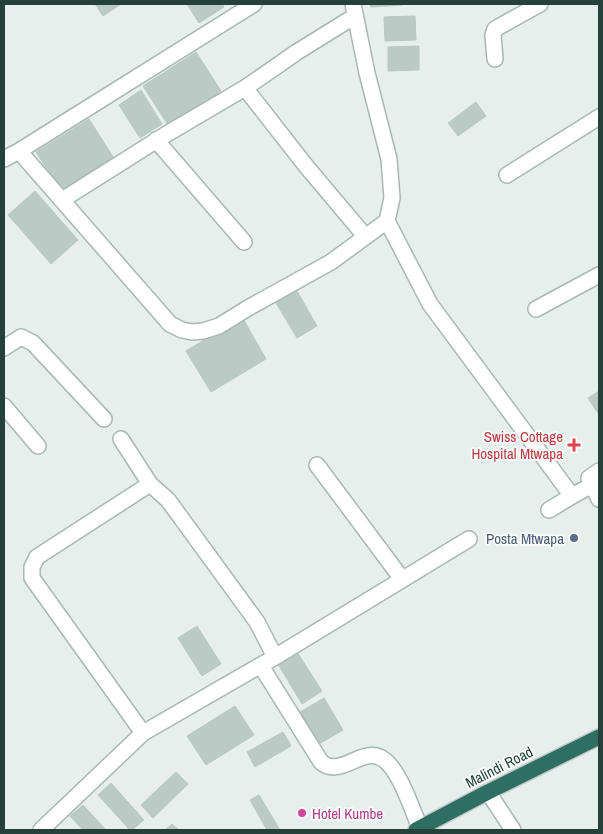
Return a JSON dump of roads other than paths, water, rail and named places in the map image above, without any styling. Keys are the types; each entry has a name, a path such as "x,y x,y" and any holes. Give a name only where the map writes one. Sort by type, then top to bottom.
{"highway":[{"name":"Malindi Road","path":"418,829 599,737"}],"street":[{"path":"4,159 254,4"},
{"path":"495,59 493,35 495,29 540,4"},
{"path":"62,200 156,140 245,88 354,10 367,74 389,158 392,198 387,221 430,304 572,496"},
{"path":"245,88 306,166 365,236"},
{"path":"507,175 599,117"},
{"path":"156,140 244,242"},
{"path":"19,151 170,324 182,330 192,332 219,326 332,262 387,221"},
{"path":"536,308 599,275"},
{"path":"4,348 21,338 33,343 104,419"},
{"path":"4,406 38,446"},
{"path":"121,439 150,484 168,500 224,575 257,622 275,657"},
{"path":"317,465 402,579"},
{"path":"599,471 590,477 589,481 599,499"},
{"path":"144,733 36,584 32,578 32,567 37,557 150,484"},
{"path":"549,510 592,485"},
{"path":"40,830 144,733 261,666 469,539"},
{"path":"261,666 321,762 330,768 370,755 383,759 398,776 418,829"},
{"path":"488,792 513,830"}],"place":[{"name":"Swiss Cottage Hospital Mtwapa","path":"574,445"},
{"name":"Posta Mtwapa","path":"574,538"},
{"name":"Hotel Kumbe","path":"302,813"}]}
